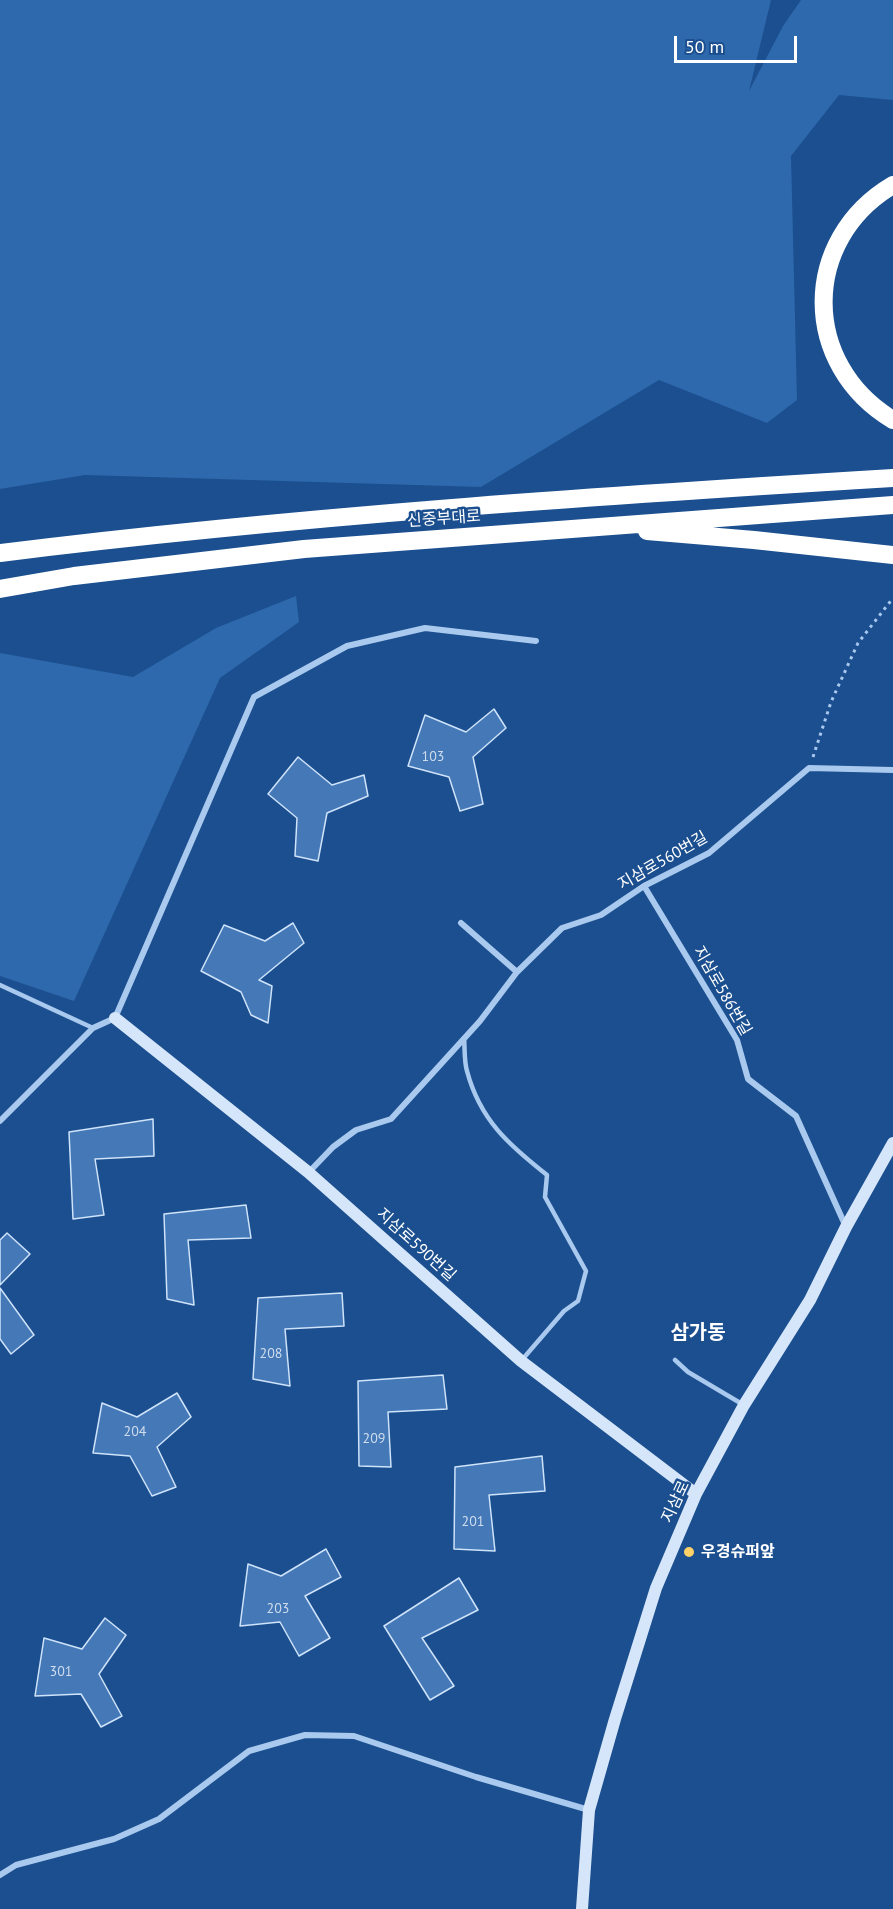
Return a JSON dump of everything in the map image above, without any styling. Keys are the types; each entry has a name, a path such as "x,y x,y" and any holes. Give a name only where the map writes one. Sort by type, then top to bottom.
{"highway":[{"path":"893,185 876,195 860,210 835,246 828,267 823,311 831,349 841,370 856,390 878,411 893,420"},
{"name":"신중부대로","path":"0,553 137,536 395,513 675,491 893,478"},
{"name":"신중부대로","path":"0,589 74,576 304,549 893,505"},
{"path":"598,526 888,555"}],"street":[{"path":"0,1121 93,1028 115,1018 254,697 347,646 425,628 536,641"},
{"path":"809,768 893,770"},
{"name":"지삼로560번길","path":"308,1172 356,1130 391,1119 480,1021 517,972 562,928 601,915 644,886 709,853 809,768"},
{"name":"지삼로586번길","path":"644,886 737,1040 748,1079 796,1116 846,1227"},
{"path":"461,923 517,972"},
{"name":"지삼로590번길","path":"115,1018 308,1172 521,1361 696,1494"},
{"name":"지삼로","path":"582,1909 590,1810 615,1719 656,1588 696,1494 744,1405 810,1300 846,1227 891,1150"},
{"path":"0,1875 16,1865 114,1839 159,1819 249,1751 305,1735 354,1736 590,1810"}],"lane":[{"path":"0,986 93,1028"},
{"path":"464,1038 466,1070 482,1110 512,1147 547,1175 545,1197 586,1271 578,1301 564,1311 521,1361"},
{"path":"675,1360 688,1372 744,1405"}],"path":[{"path":"809,768 831,702 858,643 893,598"}],"shaded area":[{"path":"0,0 771,0 749,91 783,26 801,0 893,0 893,100 839,95 791,156 797,400 767,423 659,380 481,487 85,475 0,489"},
{"path":"296,596 299,622 220,678 74,1001 0,976 0,653 133,677 216,628"}],"building":[{"path":"494,709 506,728 473,757 483,804 460,811 449,777 408,766 425,715 466,732"},
{"path":"298,757 332,785 364,775 368,796 327,813 318,861 295,856 297,818 268,794"},
{"path":"293,923 304,943 259,980 272,986 268,1023 251,1015 241,992 201,971 224,925 265,941"},
{"path":"153,1119 154,1156 95,1159 104,1215 73,1219 69,1132"},
{"path":"246,1205 251,1238 188,1240 194,1305 167,1299 164,1214"},
{"path":"7,1233 30,1254 0,1285 0,1240"},
{"path":"0,1288 34,1335 11,1354 0,1339"},
{"path":"342,1293 344,1326 285,1329 290,1386 253,1379 258,1298"},
{"path":"443,1375 447,1409 388,1412 391,1467 359,1466 358,1381"},
{"path":"177,1393 191,1417 157,1447 176,1487 152,1496 130,1456 93,1453 102,1403 137,1417"},
{"path":"542,1456 545,1491 489,1495 495,1551 454,1549 455,1467"},
{"path":"326,1549 341,1577 305,1596 330,1638 299,1656 280,1622 240,1626 248,1564 281,1576"},
{"path":"459,1578 478,1610 422,1638 454,1686 430,1700 384,1626"},
{"path":"105,1618 126,1635 99,1674 122,1716 101,1727 81,1694 35,1696 44,1638 82,1649"}],"place":[{"name":"우경슈퍼앞","path":"689,1552"}],"district":[{"name":"삼가동","path":"698,1333"}]}
